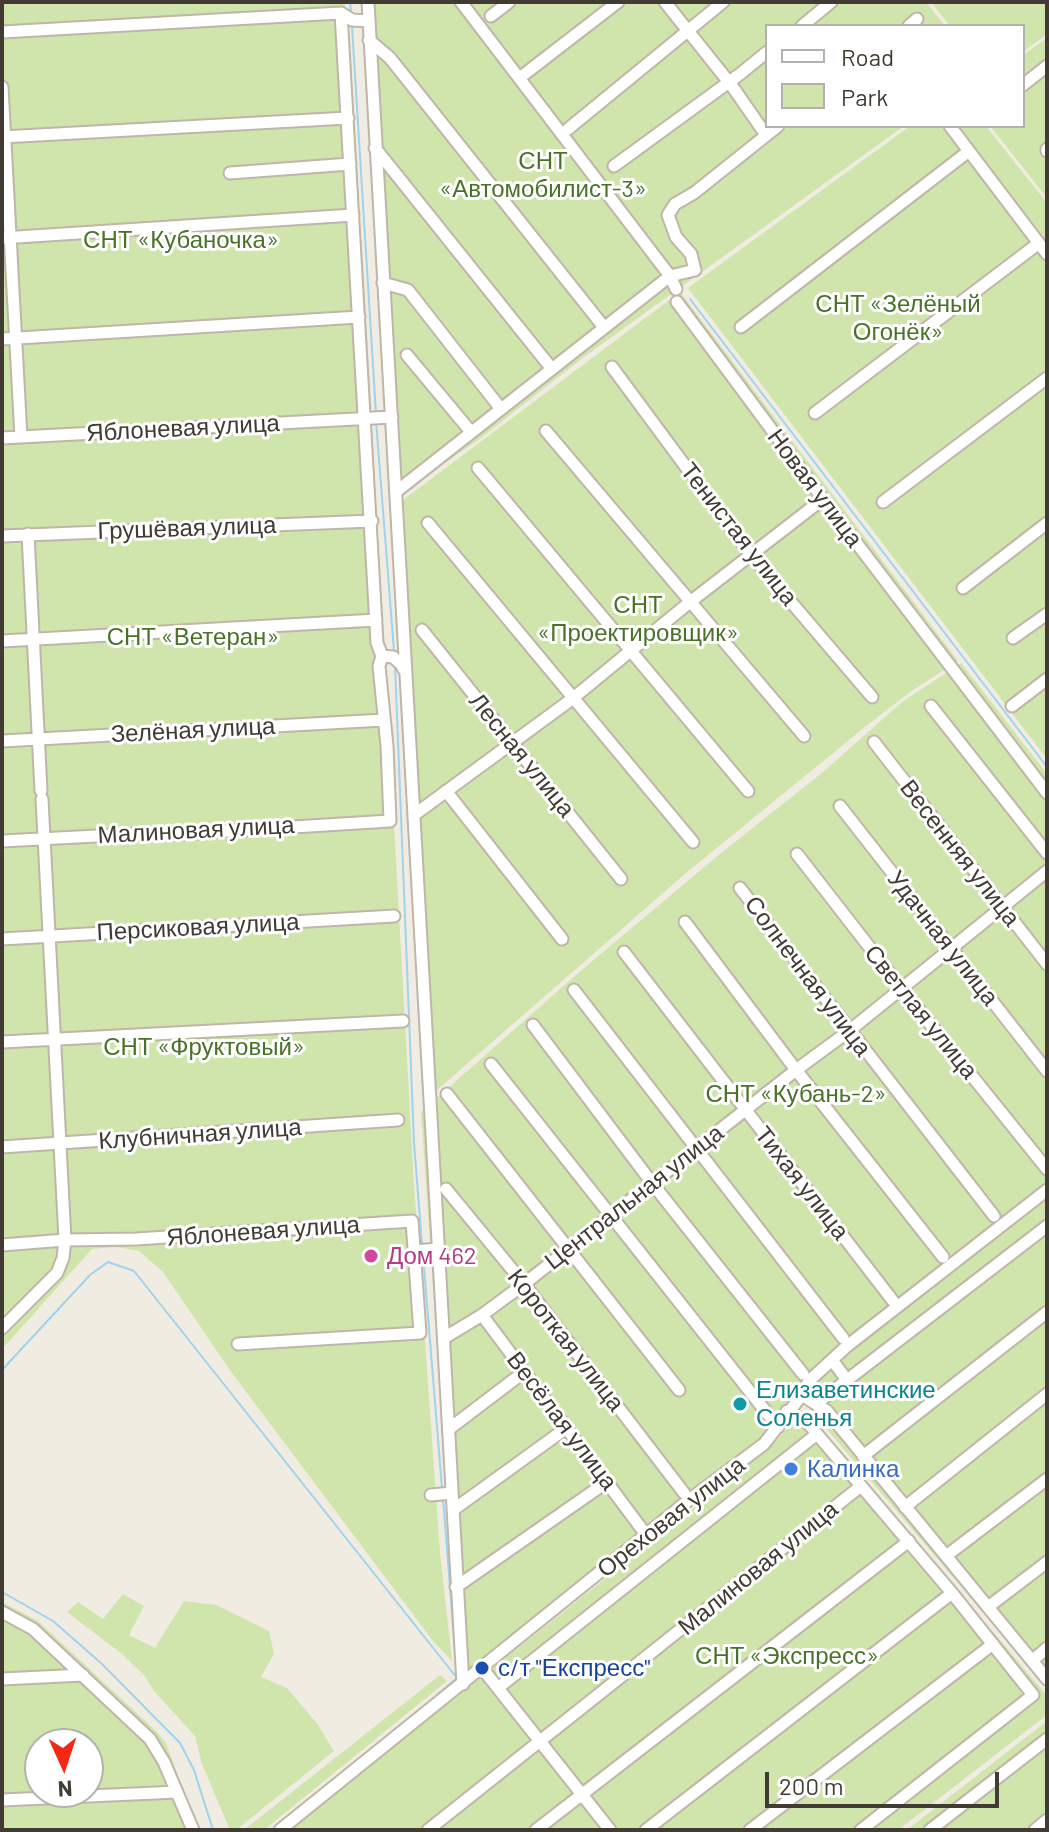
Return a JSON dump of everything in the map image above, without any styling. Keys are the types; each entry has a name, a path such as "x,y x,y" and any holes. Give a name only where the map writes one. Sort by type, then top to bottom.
{"street":[{"path":"368,2 414,815 425,1250 444,1338 449,1429 442,1494 453,1510 463,1684"},
{"path":"461,2 670,276 676,289"},
{"path":"491,16 509,2"},
{"path":"522,76 618,2"},
{"path":"665,2 729,82 766,135"},
{"path":"568,129 723,2"},
{"path":"804,24 831,2"},
{"path":"2,32 341,13 352,20 368,21"},
{"path":"341,13 376,620 378,650 382,656"},
{"path":"369,40 390,58 603,326"},
{"path":"614,166 765,54"},
{"path":"1025,83 1047,66"},
{"path":"2,87 6,238 21,437"},
{"path":"3,137 348,118"},
{"path":"397,491 670,276 695,270 691,254 676,237 668,215 675,204 775,128"},
{"path":"952,128 1047,254"},
{"path":"374,147 552,369"},
{"path":"741,327 969,151"},
{"path":"230,173 350,164"},
{"path":"6,238 353,215"},
{"path":"815,413 1039,243"},
{"path":"383,283 408,290 501,409"},
{"name":"Новая улица","path":"677,302 1047,793"},
{"path":"2,339 359,317"},
{"path":"407,355 471,432"},
{"name":"Тенистая улица","path":"612,367 751,555 872,697"},
{"path":"883,502 1047,378"},
{"name":"Яблоневая улица","path":"2,438 392,417"},
{"path":"546,431 804,736"},
{"path":"478,468 748,791"},
{"path":"414,815 572,699 823,499"},
{"name":"Грушёвая улица","path":"2,536 372,521"},
{"path":"428,523 693,842"},
{"path":"963,588 1047,523"},
{"path":"2,1328 57,1273 65,1240 28,534"},
{"path":"1013,638 1047,614"},
{"path":"2,641 376,620"},
{"name":"Лесная улица","path":"422,630 621,879"},
{"path":"382,656 393,657 406,673"},
{"path":"148,836 390,820 379,666 382,656"},
{"path":"1012,706 1047,679"},
{"path":"931,706 1047,853"},
{"name":"Зелёная улица","path":"2,741 384,720"},
{"name":"Весенняя улица","path":"874,742 1047,964"},
{"path":"446,791 562,939"},
{"name":"Удачная улица","path":"840,806 1047,1071"},
{"name":"Малиновая улица","path":"45,840 390,820"},
{"path":"2,842 98,839"},
{"name":"Светлая улица","path":"797,854 1047,1169"},
{"name":"Центральная улица","path":"444,1338 524,1284 849,1031 1047,871"},
{"name":"Солнечная улица","path":"740,888 994,1216"},
{"name":"Персиковая улица","path":"2,939 394,916"},
{"path":"685,922 943,1257"},
{"name":"Тихая улица","path":"624,952 893,1301"},
{"path":"574,990 843,1338"},
{"path":"2,1042 403,1021"},
{"path":"533,1025 652,1183 803,1374"},
{"path":"491,1064 778,1427"},
{"path":"447,1094 679,1390"},
{"name":"Клубничная улица","path":"2,1147 398,1120"},
{"name":"Короткая улица","path":"446,1189 524,1284 684,1493"},
{"name":"Ореховая улица","path":"280,1830 689,1500 764,1444 802,1395 809,1381 832,1360 1047,1190"},
{"name":"Яблоневая улица","path":"2,1245 412,1221 425,1250 420,1333 238,1344"},
{"path":"816,1404 1047,1226"},
{"path":"863,1456 1047,1312"},
{"name":"Весёлая улица","path":"482,1315 641,1528"},
{"path":"832,1360 847,1380"},
{"path":"449,1429 520,1375"},
{"path":"905,1507 1047,1394"},
{"path":"802,1395 827,1411 1047,1679"},
{"path":"787,1411 809,1424 952,1593 1033,1695 861,1830"},
{"path":"453,1510 561,1432"},
{"name":"Ореховая улица","path":"498,1688 817,1434"},
{"path":"946,1556 1047,1479"},
{"path":"456,1587 601,1486"},
{"name":"Малиновая улица","path":"428,1830 861,1486"},
{"path":"536,1830 909,1541"},
{"path":"988,1607 1047,1562"},
{"path":"646,1830 952,1593"},
{"path":"2,1612 33,1629 150,1739 193,1830"},
{"path":"750,1830 993,1644"},
{"path":"1032,1661 1047,1648"},
{"path":"482,1668 610,1830"},
{"path":"2,1679 83,1675"},
{"path":"930,1830 1047,1739"},
{"path":"2,1800 177,1792"},
{"path":"1035,1830 1047,1820"}],"green space":[{"path":"2,2 345,2 363,265 414,1185 440,1553 452,1661 433,1641 232,1373 163,1272 139,1251 116,1247 92,1249 2,1349"},
{"name":"СНТ «Автомобилист-3»","path":"361,2 926,2 943,24 765,24 765,128 901,128 584,357 477,441 390,500"},
{"path":"931,2 1047,2 1047,34 1025,50 1025,24 948,24"},
{"path":"1047,38 1047,198 992,128 1025,128 1025,54"},
{"name":"СНТ «Зелёный Огонёк»","path":"907,128 988,128 1047,203 1047,759 688,288"},
{"name":"СНТ «Проектировщик»","path":"680,292 958,661 910,692 865,727 686,873 436,1091 403,500"},
{"name":"СНТ «Кубань-2»","path":"961,663 1047,774 1047,1194 810,1380 803,1404 754,1455 461,1690 421,1112 577,974 823,772 902,702"},
{"path":"1047,1198 1047,1687 807,1406 816,1379"},
{"name":"СНТ «Экспресс»","path":"805,1409 1047,1696 1047,1715 898,1830 289,1830 768,1449"},
{"path":"123,1594 144,1606 129,1635 155,1648 184,1601 216,1605 269,1631 274,1654 261,1677 287,1688 318,1725 334,1751 236,1830 230,1830 202,1764 195,1736 154,1691 144,1675 67,1612 78,1602 103,1619"},
{"path":"2,1602 38,1621 156,1731 166,1743 198,1830 2,1830"},
{"path":"440,1675 447,1681 264,1830 244,1830"},
{"path":"1047,1721 1047,1830 907,1830"}],"waterway":[{"path":"350,2 351,12"},
{"path":"352,26 376,414"},
{"path":"690,299 1047,767"},
{"path":"376,421 394,651"},
{"path":"395,665 414,1143 422,1244"},
{"path":"423,1255 442,1488"},
{"path":"2,1370 90,1275 108,1262 134,1271 457,1678"},
{"path":"443,1498 456,1663"},
{"path":"2,1592 53,1621 102,1664 180,1743 194,1770 213,1830"},
{"path":"402,1725 458,1677"}],"place":[{"name":"Дом 462","path":"371,1256"},
{"name":"Елизаветинские Соленья","path":"740,1404"},
{"name":"Калинка","path":"791,1469"},
{"name":"с/т \"Експресс\"","path":"482,1668"}],"park label":[{"name":"СНТ «Кубаночка»","path":"181,240"},
{"name":"СНТ «Ветеран»","path":"193,637"},
{"name":"СНТ «Фруктовый»","path":"204,1047"}]}
